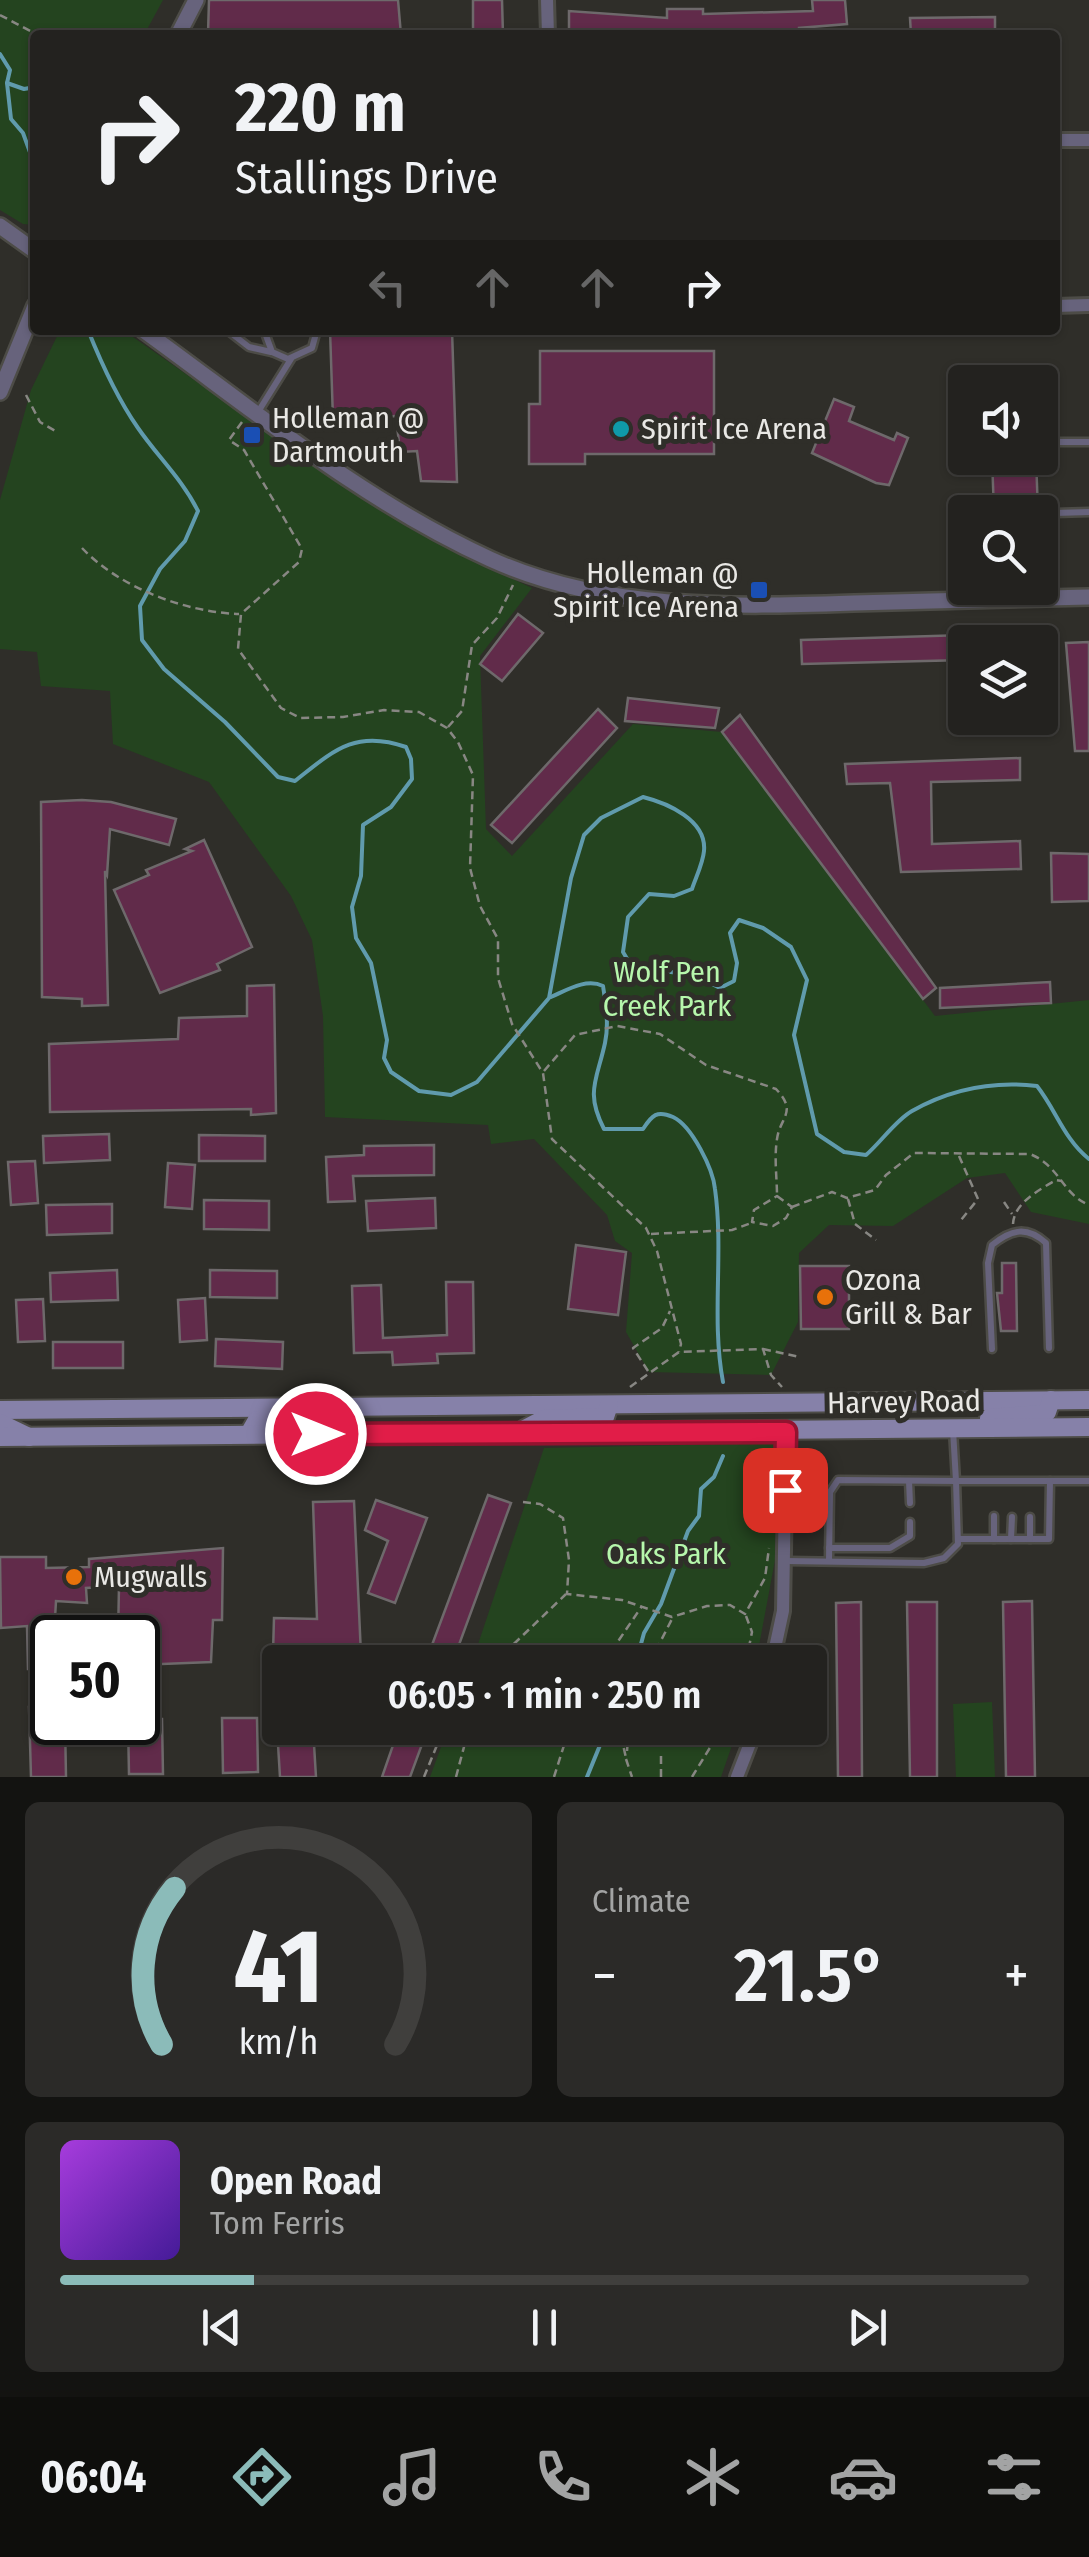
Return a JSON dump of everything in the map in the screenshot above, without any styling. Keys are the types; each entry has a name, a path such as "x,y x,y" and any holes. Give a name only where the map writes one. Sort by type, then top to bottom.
{"main road":[{"path":"0,1396 11,1404 33,1409"},
{"name":"Harvey Road","path":"0,1410 615,1399 1089,1400"},
{"path":"520,1432 544,1419 605,1417 615,1399"},
{"path":"977,1428 992,1416 1047,1412 1050,1400"},
{"path":"250,1434 257,1420 328,1420 342,1406"},
{"path":"0,1424 30,1438"},
{"name":"Harvey Road","path":"0,1437 1089,1427"}],"street":[{"path":"181,30 196,0"},
{"path":"547,0 548,30"},
{"path":"1060,140 1089,140"},
{"path":"0,226 30,247"},
{"path":"1060,306 1089,305"},
{"path":"0,392 30,318"},
{"path":"150,335 402,514 490,559 550,580 608,594 720,607 1089,597"},
{"path":"776,1645 784,1611 786,1432"},
{"path":"737,1777 749,1745"}],"lane":[{"path":"234,335 250,346 291,358"},
{"path":"266,335 272,352"},
{"path":"254,411 291,358 312,348 316,335"},
{"path":"1058,442 1089,442"},
{"path":"1058,513 1089,512"},
{"path":"992,1348 988,1264 992,1244 1012,1232 1034,1232 1046,1243 1049,1348"},
{"path":"784,1560 924,1563 953,1553 958,1539 953,1427"},
{"path":"830,1560 830,1492 838,1480 1089,1481"},
{"path":"909,1480 910,1502"},
{"path":"994,1493 995,1481"},
{"path":"1012,1481 1012,1494"},
{"path":"1030,1481 1030,1494"},
{"path":"958,1539 1050,1539 1050,1481"},
{"path":"994,1516 994,1539"},
{"path":"1011,1539 1012,1516"},
{"path":"1030,1516 1030,1539"},
{"path":"829,1548 890,1548 910,1536 910,1522"}],"path":[{"path":"0,15 30,31"},
{"path":"26,395 40,422 57,432"},
{"path":"254,411 229,440 244,450 302,549 299,562 241,614 238,649 281,708 300,718 384,710 419,712 446,728 458,742 473,775 470,868 480,906 498,939 498,978 512,1024 543,1072 552,1140 649,1234 681,1344 679,1352"},
{"path":"82,548 97,564 162,598 210,613 241,614"},
{"path":"446,728 462,711 472,645 497,618 514,582"},
{"path":"543,1072 575,1035 617,1026 660,1034 706,1065 776,1089 784,1098 788,1116 777,1136 776,1196"},
{"path":"649,1234 726,1230 752,1222 773,1226 786,1218 792,1207 832,1192 847,1198 875,1190 914,1154 1030,1154 1047,1161 1070,1193 1089,1204"},
{"path":"959,1154 960,1166 978,1199 961,1220"},
{"path":"1012,1232 1013,1215 1026,1200 1056,1180 1064,1181"},
{"path":"776,1196 792,1207"},
{"path":"752,1222 754,1210 776,1196"},
{"path":"847,1198 855,1224 876,1240"},
{"path":"1004,1202 1013,1215"},
{"path":"649,1372 633,1348 662,1328 670,1309"},
{"path":"763,1350 771,1374 787,1390"},
{"path":"615,1399 679,1352 763,1350 800,1357"},
{"path":"771,1508 767,1464 772,1454"},
{"path":"513,1645 567,1594 568,1560 562,1518 540,1504 523,1502"},
{"path":"745,1614 765,1578 770,1546"},
{"path":"567,1594 642,1605 672,1617 707,1606 730,1605 745,1614 752,1632 749,1645"},
{"path":"615,1645 642,1605"},
{"path":"658,1645 672,1617"},
{"path":"752,1632 763,1635"},
{"path":"424,1777 437,1745"},
{"path":"456,1777 464,1745"},
{"path":"554,1777 564,1745"},
{"path":"623,1745 632,1777"},
{"path":"626,1758 627,1745"},
{"path":"692,1777 712,1745"},
{"path":"661,1777 662,1750"}],"green space":[{"path":"0,0 163,0 147,30 30,30 30,225 0,210"},
{"name":"Wolf Pen Creek Park","path":"58,335 129,335 383,512 532,588 480,656 486,829 512,856 633,724 722,732 935,1016 1089,1000 1089,1224 1031,1212 1005,1173 967,1178 893,1226 829,1225 799,1253 798,1322 771,1375 649,1372 626,1332 632,1253 615,1241 607,1215 534,1139 491,1144 488,1125 325,1117 323,1016 312,940 291,896 209,782 113,744 110,691 41,686 37,652 0,649 0,500 31,390"},
{"name":"Oaks Park","path":"776,1443 775,1560 759,1645 478,1645 544,1448"},
{"path":"992,1702 995,1777 956,1777 953,1704"},
{"path":"442,1745 732,1745 721,1777 430,1777"}],"building":[{"path":"209,0 398,0 401,30 208,30"},
{"path":"473,0 502,0 503,30 473,30"},
{"path":"812,0 845,0 847,24 799,30 569,30 569,11 667,18 667,9 703,9 703,14 813,11"},
{"path":"995,17 995,30 911,30 910,18"},
{"path":"330,335 452,335 457,482 421,481 417,451 400,452 396,416 333,419"},
{"name":"Spirit Ice Arena","path":"540,351 714,351 714,454 585,454 585,464 529,464 529,404 540,404"},
{"path":"834,399 854,407 849,421 894,440 897,433 908,438 889,485 876,483 812,453"},
{"path":"993,475 1037,475 1037,495 993,495"},
{"path":"518,614 543,633 502,681 480,664"},
{"path":"948,636 948,660 802,664 801,640"},
{"path":"1089,642 1089,751 1075,751 1066,643"},
{"path":"628,698 719,708 715,728 625,721"},
{"path":"598,709 617,728 512,843 491,825"},
{"path":"740,715 936,988 923,999 722,732"},
{"path":"1020,758 1020,780 931,782 932,844 1020,841 1021,869 901,872 890,783 847,784 845,764"},
{"path":"41,802 111,802 176,819 169,845 110,829 107,875 105,871 108,1005 82,1006 82,999 42,997"},
{"path":"204,840 252,947 217,964 220,970 160,993 114,890 149,875 146,870 192,851 185,849"},
{"path":"1051,853 1089,854 1089,901 1052,902"},
{"path":"1050,982 1051,1003 940,1008 940,988"},
{"path":"274,985 276,1113 251,1115 251,1109 50,1112 49,1044 178,1039 179,1018 247,1016 247,986"},
{"path":"109,1134 110,1160 44,1163 43,1136"},
{"path":"199,1135 265,1136 265,1161 199,1161"},
{"path":"434,1145 434,1175 353,1176 355,1201 328,1202 326,1157 364,1155 364,1146"},
{"path":"35,1161 38,1203 11,1205 8,1162"},
{"path":"168,1163 195,1165 192,1209 165,1207"},
{"path":"435,1198 436,1228 368,1231 366,1201"},
{"path":"204,1200 269,1201 269,1230 204,1229"},
{"path":"112,1204 112,1233 47,1235 46,1205"},
{"path":"576,1245 626,1252 618,1315 568,1309"},
{"path":"1002,1263 1016,1263 1017,1331 1001,1331 997,1293 1002,1293"},
{"name":"Ozona Grill & Bar","path":"800,1266 849,1266 849,1329 801,1329"},
{"path":"117,1270 118,1300 51,1302 50,1273"},
{"path":"210,1270 277,1271 277,1298 210,1297"},
{"path":"446,1282 473,1282 474,1353 437,1354 438,1363 393,1365 392,1352 354,1353 352,1286 381,1285 383,1338 447,1335"},
{"path":"205,1298 207,1340 180,1342 178,1300"},
{"path":"43,1299 45,1341 18,1342 16,1300"},
{"path":"216,1339 283,1342 282,1369 215,1366"},
{"path":"53,1342 123,1342 123,1368 53,1368"},
{"path":"488,1495 511,1503 459,1645 432,1645"},
{"path":"376,1500 427,1518 395,1603 368,1593 388,1541 365,1530"},
{"path":"354,1501 361,1645 273,1645 274,1618 317,1619 313,1502"},
{"path":"223,1548 222,1620 213,1620 211,1662 160,1664 160,1615 118,1615 119,1586 86,1588 87,1603 56,1601 55,1615 30,1615 28,1669 27,1626 1,1628 0,1557 46,1557 46,1568 89,1567 89,1559"},
{"path":"1032,1601 1035,1777 1006,1777 1003,1602"},
{"path":"861,1602 862,1777 838,1777 836,1603"},
{"path":"907,1602 937,1602 937,1777 910,1777"},
{"path":"222,1718 257,1718 258,1772 223,1773"},
{"path":"162,1719 163,1774 129,1774 128,1745 160,1745"},
{"path":"30,1745 65,1745 66,1777 31,1777"},
{"path":"278,1745 314,1745 316,1777 280,1777"},
{"path":"393,1745 422,1745 410,1777 382,1777"}],"waterway":[{"path":"0,54 10,70 7,83 11,119 23,133 30,152"},
{"path":"7,83 30,88"},
{"path":"90,335 123,405 198,511 185,541 160,569 140,606 142,640 164,669 225,722 278,777 295,781 333,752 358,742 388,742 406,747 411,759 412,779 391,807 363,825 361,876 352,907 356,938 371,963 387,1040 384,1058 391,1072 419,1091 451,1095 477,1082 549,998 571,878 584,835 601,818 643,797 674,809 692,822 699,830 704,851 692,889 674,896 649,894 628,917 623,952 632,967 694,975 720,988 734,981 737,963 730,933 739,920 763,928 791,947 807,980 794,1035 817,1134 844,1152 866,1155 894,1125 927,1103 989,1086 1037,1086 1073,1143 1089,1159"},
{"path":"551,997 583,984 603,986 607,1029 594,1095 604,1129 643,1129 655,1115 667,1115 687,1129 706,1160 717,1213 718,1334 723,1382"},
{"path":"641,1645 661,1604 688,1531 699,1516 701,1489 714,1477 723,1456"},
{"path":"587,1777 600,1745"}],"place":[{"name":"Spirit Ice Arena","path":"621,429"},
{"name":"Holleman @ Dartmouth","path":"252,435"},
{"name":"Holleman @ Spirit Ice Arena","path":"759,590"},
{"name":"Ozona Grill & Bar","path":"825,1297"},
{"name":"Mugwalls","path":"74,1577"}],"route":[{"path":"316,1434 786,1432 785,1490"}]}
